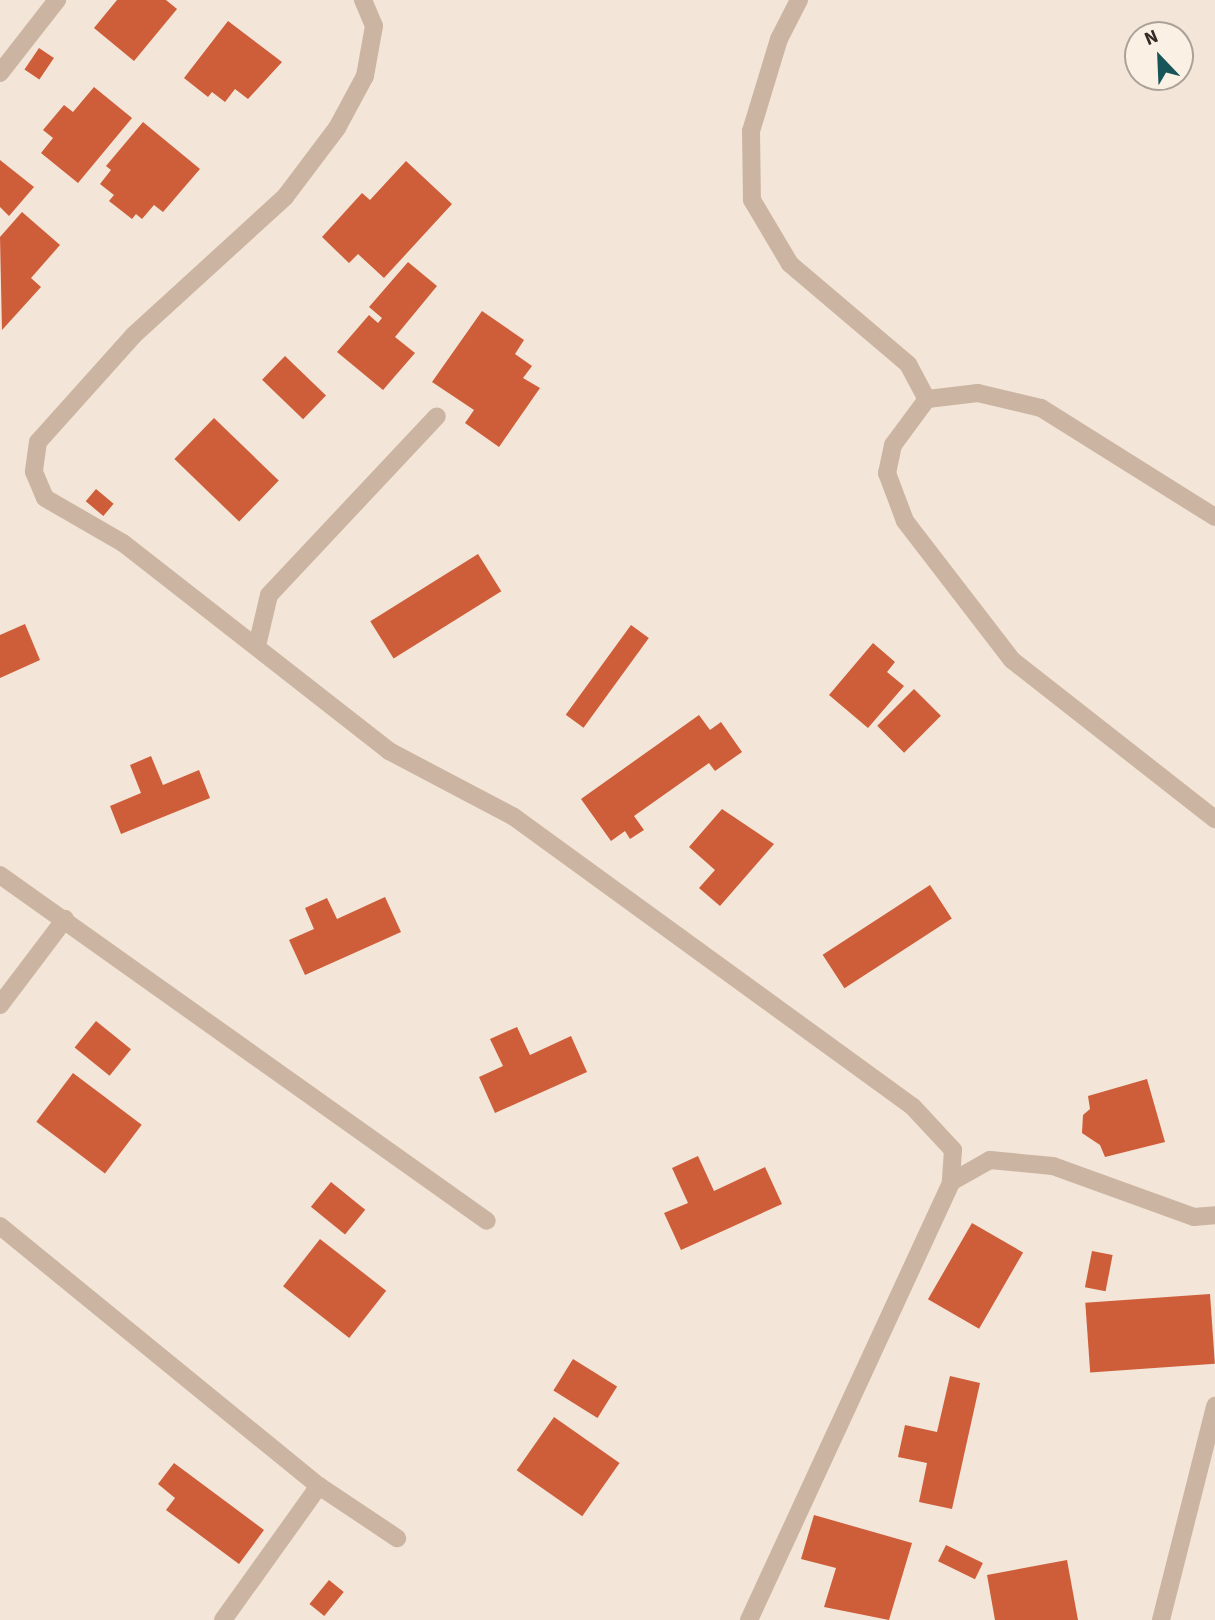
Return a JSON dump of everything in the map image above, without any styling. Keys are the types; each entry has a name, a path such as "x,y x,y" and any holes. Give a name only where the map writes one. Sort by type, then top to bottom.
{"street":[{"path":"0,73 57,0"},
{"path":"363,0 374,26 365,76 337,128 285,197 133,336 38,442 34,472 45,498 123,543 389,751 514,817 913,1107 953,1150 951,1182 749,1620"},
{"path":"799,0 779,39 751,131 752,200 790,264 908,364 928,399"},
{"path":"1215,517 1041,408 978,393 928,399 893,445 887,473 905,521 1012,660 1215,819"},
{"path":"257,646 258,623 270,595 437,416"},
{"path":"0,875 487,1221"},
{"path":"0,1005 65,919"},
{"path":"951,1182 990,1160 1053,1166 1194,1217 1215,1215"},
{"path":"0,1226 318,1486 397,1538"},
{"path":"1161,1620 1215,1406"},
{"path":"223,1620 318,1486"}],"building":[{"path":"117,0 166,0 177,9 134,61 94,28"},
{"path":"228,21 282,62 248,99 235,89 225,102 212,92 208,97 184,78"},
{"path":"39,48 54,58 39,80 24,70"},
{"path":"94,87 132,118 78,183 41,153 53,138 43,130 64,105 73,112"},
{"path":"143,122 200,169 163,212 154,205 142,219 136,214 132,219 109,201 114,195 100,184 111,170 106,166"},
{"path":"0,160 34,187 9,216 0,207"},
{"path":"406,161 452,204 384,278 358,254 349,263 322,237 362,193 370,200"},
{"path":"22,212 60,245 31,278 41,287 2,330 0,237"},
{"path":"408,262 437,286 395,337 415,353 383,390 337,352 369,315 378,323 382,318 369,307"},
{"path":"482,311 524,340 515,354 532,366 523,378 540,388 499,447 465,423 474,410 432,382"},
{"path":"285,356 326,396 303,419 262,380"},
{"path":"214,418 279,481 239,522 174,459"},
{"path":"96,489 114,504 103,516 86,501"},
{"path":"478,554 501,591 394,659 370,621"},
{"path":"25,624 40,660 0,678 0,635"},
{"path":"631,625 649,638 584,728 566,715"},
{"path":"873,643 895,662 887,672 904,686 868,728 829,695"},
{"path":"914,689 941,716 904,753 877,726"},
{"path":"699,715 710,730 721,722 742,752 715,771 709,763 634,816 644,830 630,839 625,831 611,841 581,799"},
{"path":"151,756 163,785 199,770 210,798 121,834 110,806 141,793 130,765"},
{"path":"722,809 774,844 720,906 699,888 715,870 689,847"},
{"path":"930,885 952,919 844,988 823,955"},
{"path":"385,897 401,932 305,975 289,940 314,929 305,908 327,898 337,919"},
{"path":"96,1021 131,1049 110,1076 75,1047"},
{"path":"517,1027 530,1055 571,1036 587,1072 495,1113 479,1077 503,1066 490,1039"},
{"path":"73,1073 142,1125 105,1173 36,1122"},
{"path":"1147,1079 1165,1142 1105,1157 1100,1145 1082,1133 1083,1115 1090,1109 1088,1096"},
{"path":"698,1156 714,1191 765,1167 782,1204 681,1250 664,1213 688,1203 672,1168"},
{"path":"331,1182 365,1210 345,1235 311,1207"},
{"path":"972,1223 1023,1252 979,1329 928,1299"},
{"path":"320,1239 386,1291 349,1338 283,1286"},
{"path":"1092,1251 1113,1255 1106,1291 1085,1287"},
{"path":"1210,1294 1215,1364 1090,1373 1085,1303"},
{"path":"573,1359 617,1387 597,1418 553,1390"},
{"path":"950,1376 980,1383 952,1509 919,1502 927,1463 898,1457 905,1425 937,1432"},
{"path":"554,1417 620,1463 582,1516 517,1470"},
{"path":"174,1463 264,1530 239,1564 166,1510 175,1498 158,1484"},
{"path":"814,1515 912,1543 889,1620 824,1607 836,1568 801,1559"},
{"path":"946,1545 983,1563 975,1579 938,1561"},
{"path":"1067,1560 1078,1620 995,1620 987,1575"},
{"path":"329,1580 344,1592 324,1616 309,1604"}]}
